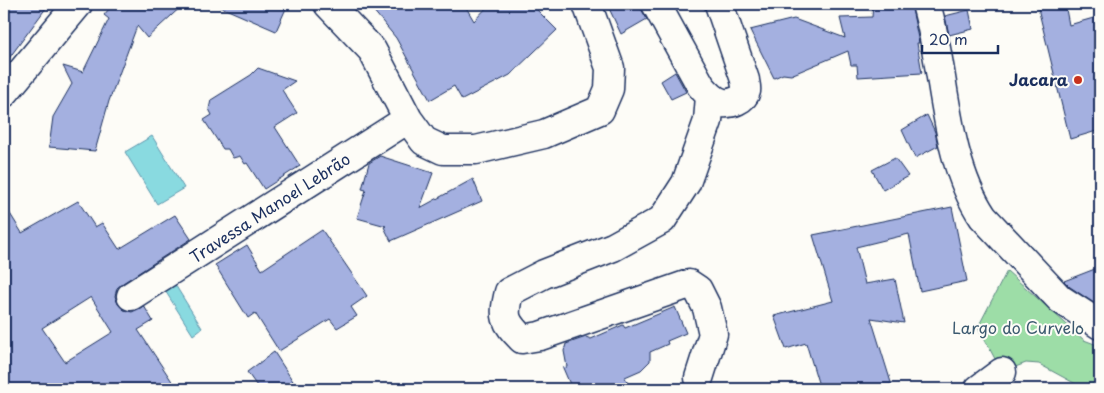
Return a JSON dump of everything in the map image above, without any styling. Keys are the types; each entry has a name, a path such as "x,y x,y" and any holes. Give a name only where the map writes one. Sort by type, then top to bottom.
{"street":[{"path":"4,93 78,4"},
{"path":"328,4 372,50 408,119 424,141 443,150 476,150 544,134 600,110 609,89 610,68 586,4"},
{"path":"656,4 701,86 710,96 723,103 734,102 742,98 746,91 745,80 719,4"},
{"path":"926,4 932,25 954,146 966,186 977,207 983,217 1060,299 1100,325"},
{"path":"699,378 713,334 707,308 698,290 689,284 540,336 522,339 508,325 505,308 509,292 544,274 613,247 662,220 686,183 708,121 710,96"},
{"name":"Travessa Manoel Lebrão","path":"131,296 408,119"},
{"path":"979,389 1002,372"}],"green space":[{"name":"Largo do Curvelo","path":"1007,271 1084,340 1100,346 1100,389 1085,389 1039,364 1026,363 1002,372 978,327"}],"water":[{"path":"152,136 184,188 157,204 125,152"},
{"path":"174,283 202,328 193,335 164,289"}],"building":[{"path":"4,4 49,4 4,65"},
{"path":"113,4 184,4 147,38 137,26 109,101 95,151 49,147 53,117 72,84 63,66 83,72 109,19 104,15"},
{"path":"214,4 288,4 276,31"},
{"path":"368,4 464,4 474,21 490,4 531,4 557,30 510,75 462,100 454,86 430,100 396,38"},
{"path":"607,4 638,4 647,19 621,34"},
{"path":"873,4 911,4 919,43 917,43 922,73 858,77 857,65 851,65 848,51 791,75 783,74 774,78 750,30 794,19 845,38 840,18 872,17"},
{"name":"Jacara","path":"1037,4 1065,4 1069,25 1097,17 1100,31 1100,130 1070,139"},
{"path":"969,10 973,29 949,35 945,16"},
{"path":"258,68 295,81 282,90 297,113 275,127 300,166 264,189 247,163 245,164 240,156 233,158 228,149 223,149 204,120 212,115 209,109 211,100 251,75"},
{"path":"675,72 686,92 671,99 661,81"},
{"path":"927,115 935,132 938,146 915,158 902,130"},
{"path":"380,156 433,173 420,208 473,179 482,201 391,241 384,227 386,226 357,218 366,190 362,189 369,163"},
{"path":"895,158 908,176 883,190 872,170"},
{"path":"78,201 95,227 102,223 119,249 175,215 191,239 123,283 117,288 115,296 118,304 124,310 132,312 144,306 153,321 138,330 177,389 4,389 4,204 22,233","holes":["91,297 113,332 65,362 42,328"]},
{"path":"952,207 967,281 920,291 909,234 856,247 865,284 895,279 904,323 871,318 893,389 820,389 806,343 786,349 774,316 833,301 813,235"},
{"path":"322,230 367,296 351,307 357,316 337,328 330,319 279,351 255,313 248,318 215,265 247,245 262,270"},
{"path":"1100,267 1100,307 1064,281"},
{"path":"675,307 686,333 667,341 668,344 650,352 650,361 641,370 625,377 630,389 572,389 563,368 567,367 564,351 566,344 586,337 591,339 623,325 625,328"},
{"path":"274,352 298,389 259,389 247,372"}],"place":[{"name":"Jacara","path":"1078,80"}]}
